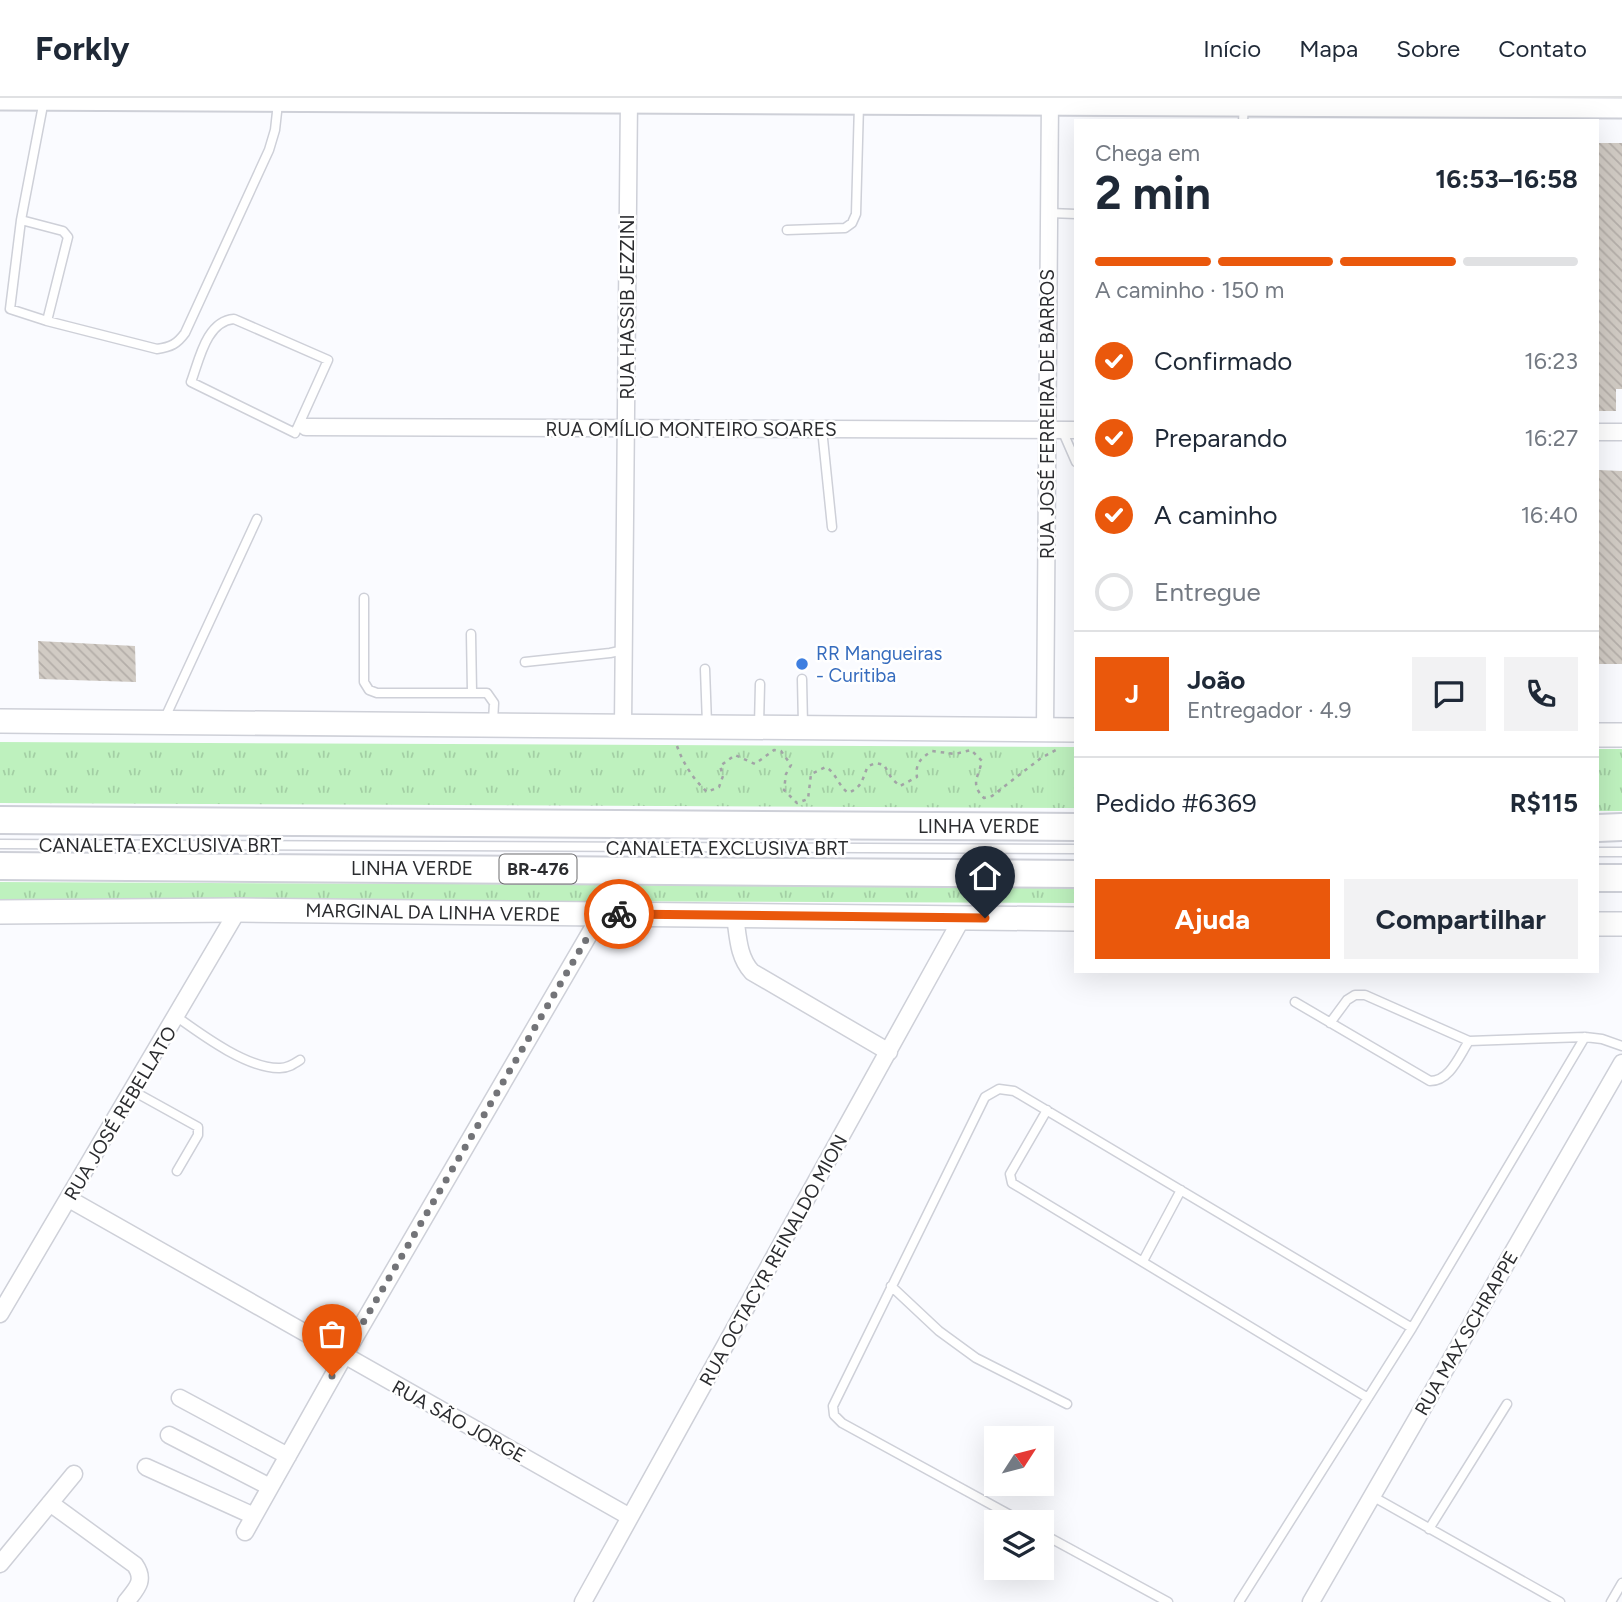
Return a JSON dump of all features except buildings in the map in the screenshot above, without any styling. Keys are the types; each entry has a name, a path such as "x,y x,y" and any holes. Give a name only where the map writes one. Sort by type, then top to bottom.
{"highway":[{"name":"LINHA VERDE","path":"0,820 1074,827"},
{"path":"1599,828 1622,827"},
{"name":"LINHA VERDE","path":"0,866 1074,874"},
{"path":"1599,878 1622,878"}],"main road":[{"path":"0,721 1045,730 1069,738"},
{"path":"1599,735 1622,735"},
{"name":"MARGINAL DA LINHA VERDE","path":"0,912 238,910 1074,919"},
{"path":"1599,924 1622,924"}],"street":[{"path":"0,100 629,100 859,104 964,101 1050,102 1243,113 1468,109 1580,103 1622,108"},
{"name":"RUA HASSIB JEZZINI","path":"624,726 629,100"},
{"name":"RUA JOSÉ FERREIRA DE BARROS","path":"1045,730 1062,430 1049,213 1050,102"},
{"name":"RUA OMÍLIO MONTEIRO SOARES","path":"302,427 1062,430"},
{"path":"1599,432 1622,432"},
{"name":"RUA JOSÉ REBELLATO","path":"0,1314 238,910"},
{"path":"245,1532 601,914"},
{"path":"735,916 741,954 745,965 752,972 889,1052"},
{"name":"RUA OCTACYR REINALDO MION","path":"583,1602 962,918"},
{"name":"RUA MAX SCHRAPPE","path":"1311,1602 1622,1063"},
{"name":"RUA SÃO JORGE","path":"69,1199 630,1517"},
{"path":"180,1398 288,1456"},
{"path":"169,1435 271,1487"},
{"path":"146,1467 254,1516"},
{"path":"0,1564 74,1474"},
{"path":"50,1503 135,1565 140,1573 140,1584 127,1602"}],"lane":[{"path":"44,99 21,220 10,309 157,349 179,342 191,321 269,150 275,130 278,101"},
{"path":"787,230 845,229 852,223 856,214 859,104"},
{"path":"1049,213 1074,215"},
{"path":"21,220 62,231 68,237 47,321"},
{"path":"234,319 328,360 302,427 295,433 191,382 208,337 215,329 234,319"},
{"path":"822,429 832,527"},
{"path":"1062,430 1074,457"},
{"path":"163,722 257,519"},
{"path":"364,598 364,682 369,690 377,693 486,693 494,703 493,725"},
{"path":"471,635 472,692"},
{"path":"525,662 624,650"},
{"path":"705,669 707,727"},
{"path":"802,679 803,728"},
{"path":"760,684 760,727"},
{"name":"CANALETA EXCLUSIVA BRT","path":"0,844 1074,849"},
{"path":"1599,852 1622,852"},
{"path":"1330,1023 1347,1000 1355,995 1365,995 1469,1041 1585,1037 1622,1046"},
{"path":"1295,1002 1430,1081 1446,1077 1469,1041"},
{"path":"177,1017 207,1037 261,1065 281,1068 300,1060"},
{"path":"1239,1602 1412,1328 1585,1037"},
{"path":"1001,1510 842,1423 834,1415 833,1406 985,1097 999,1089 1014,1091 1412,1328"},
{"path":"132,1091 198,1127 198,1135 177,1171"},
{"path":"1046,1110 1010,1174 1012,1183 1368,1398"},
{"path":"1143,1261 1181,1190"},
{"path":"891,1286 939,1331 976,1358 1067,1404"},
{"path":"1429,1529 1507,1404"},
{"path":"1372,1496 1560,1602"},
{"path":"1054,1540 1168,1602"},
{"path":"1611,1602 1622,1584"}],"path":[{"path":"675,739 681,758 696,782 706,792 719,787 723,776 720,766 727,759 735,755 755,764 774,750 782,751 791,765 786,774 784,790 797,803 808,799 811,774 819,768 826,767 832,771 839,786 848,793 857,789 864,781 868,766 876,763 884,765 890,771 892,779 900,786 917,777 919,761 932,751 955,754 971,750 977,754 982,761 975,781 976,790 984,798 992,796 1069,738"}],"green space":[{"path":"0,742 1074,747 1074,808 0,803"},
{"path":"1599,749 1622,749 1622,811 1599,811"},
{"path":"0,882 1074,887 1074,903 0,899"}],"way so far":[{"path":"332,1376 601,914 619,914"}],"place":[{"name":"RR Mangueiras - Curitiba","path":"802,664"}],"route":[{"path":"619,914 985,918"}]}
